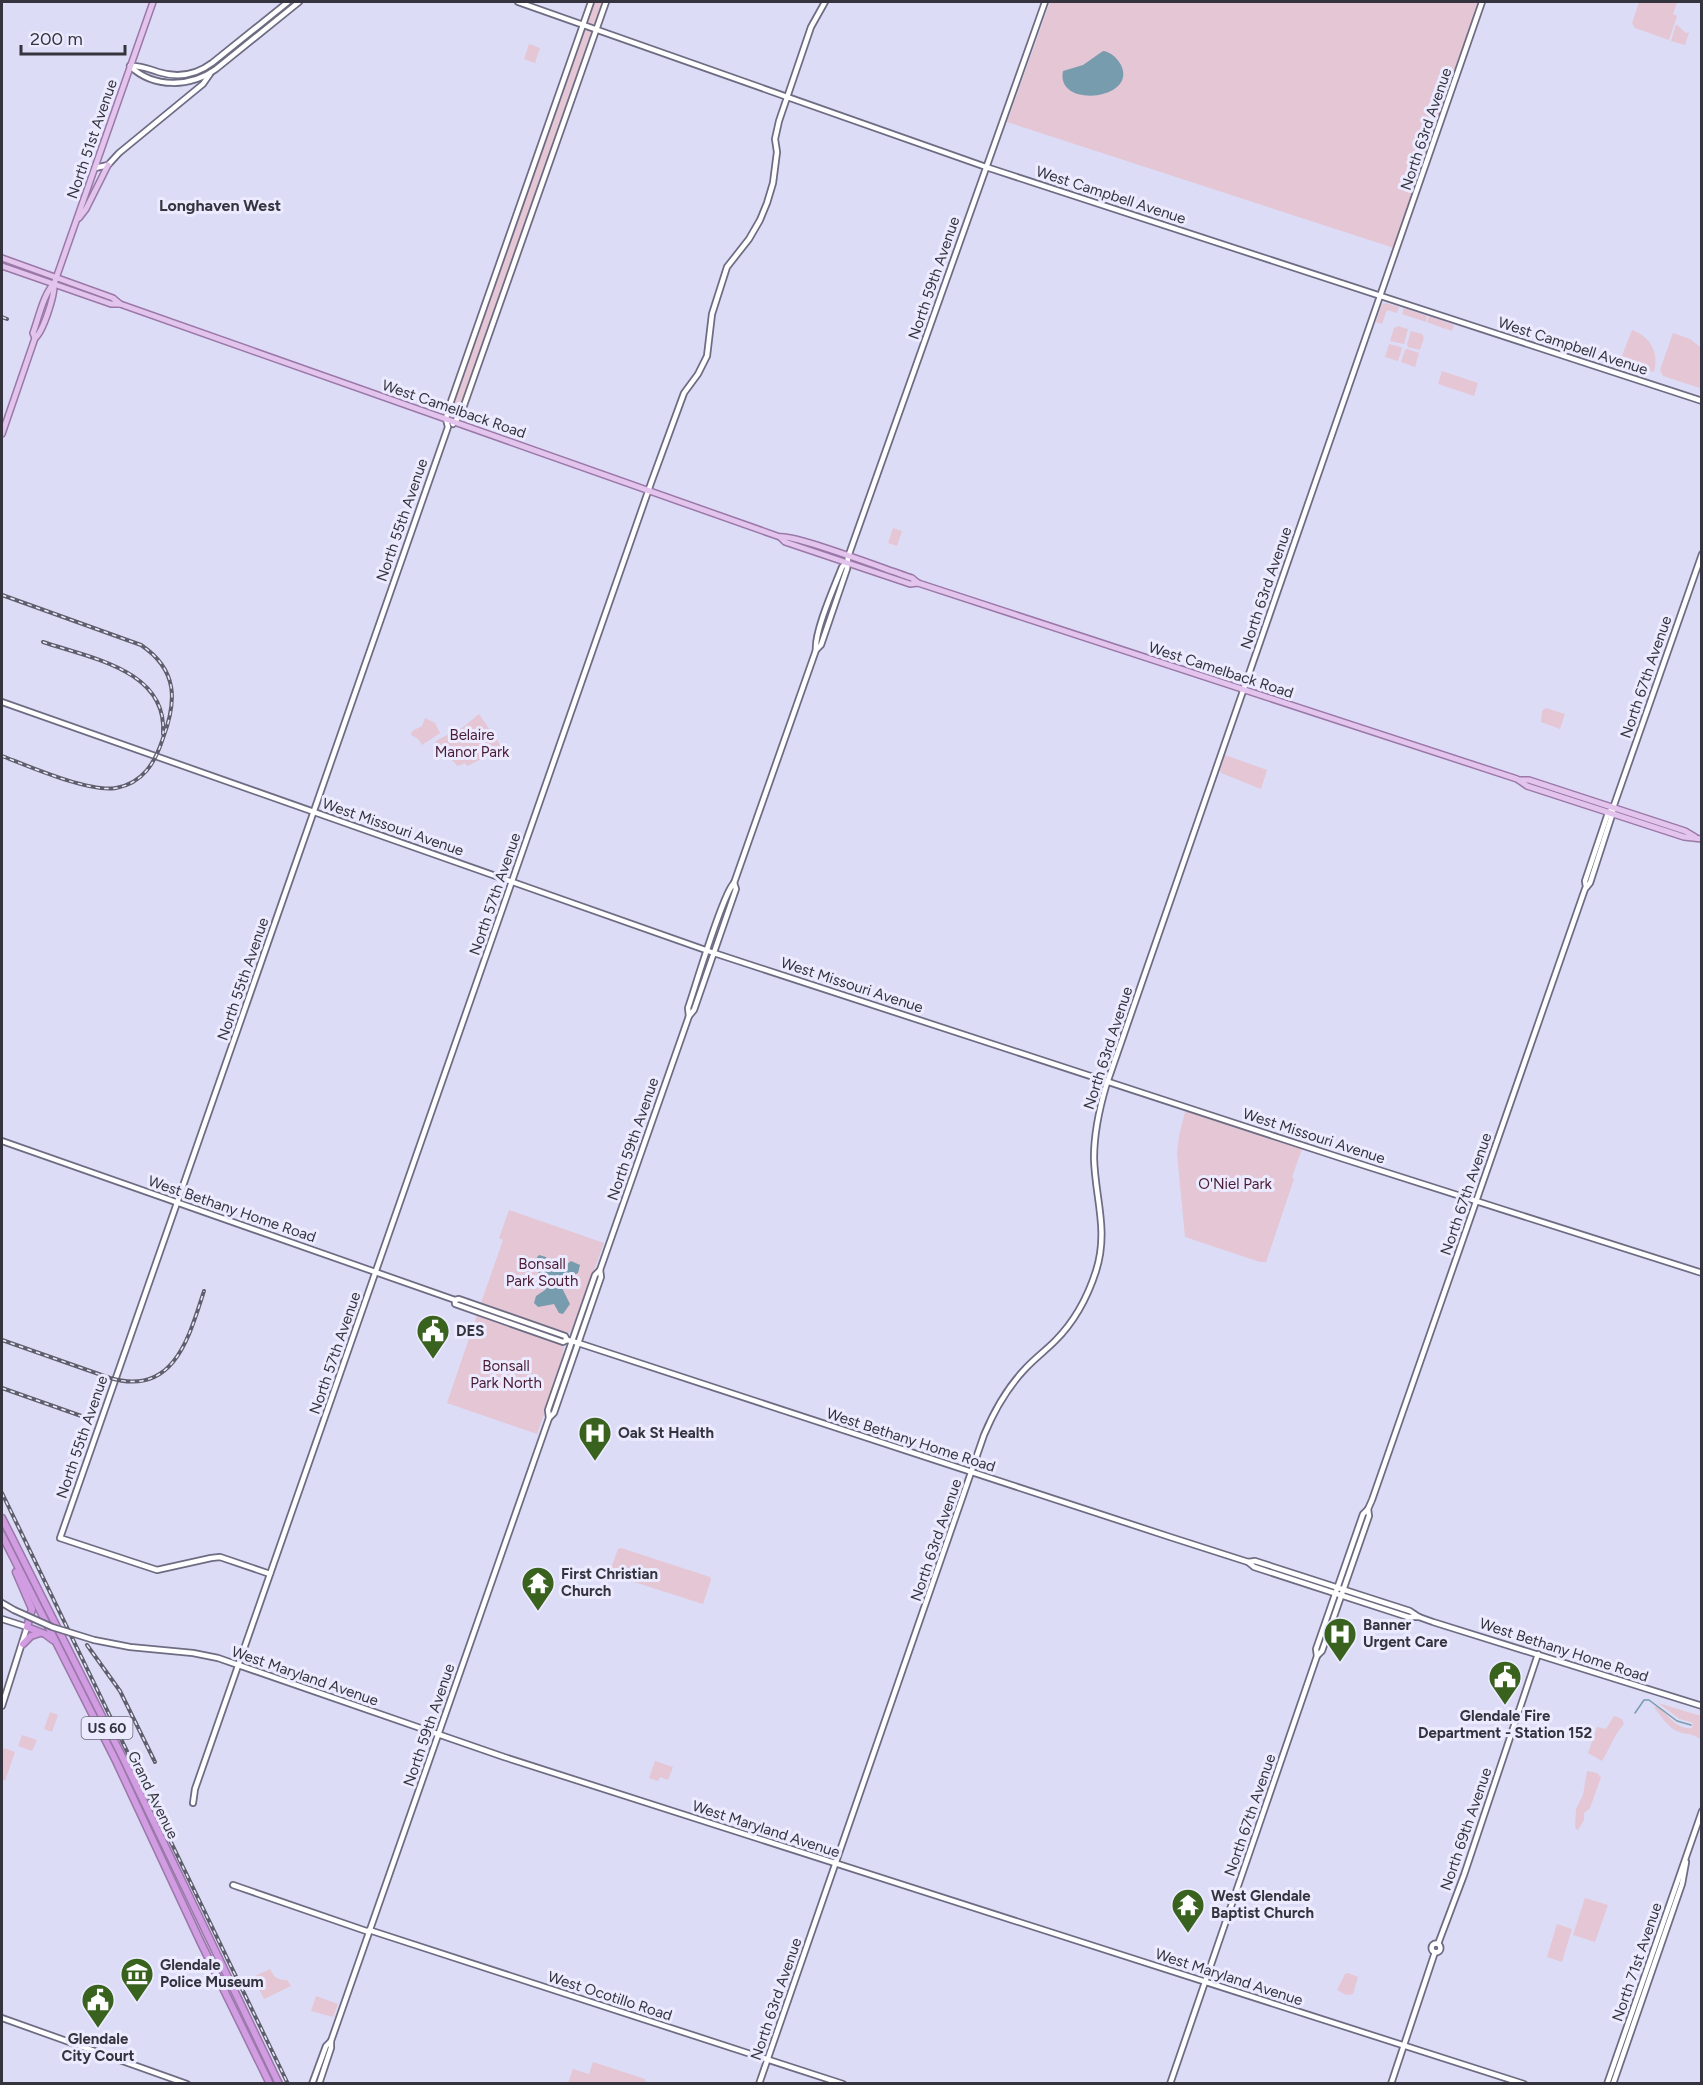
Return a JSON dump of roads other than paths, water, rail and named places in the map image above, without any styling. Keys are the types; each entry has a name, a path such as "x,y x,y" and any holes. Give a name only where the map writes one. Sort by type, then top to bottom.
{"highway":[{"name":"Grand Avenue","path":"2,1518 123,1758 279,2084"},
{"name":"Grand Avenue","path":"2,1535 116,1761 270,2084"},
{"path":"5,1543 32,1609 27,1627 49,1637 57,1645"},
{"path":"23,1644 31,1636 41,1633"}],"main road":[{"name":"North 51st Avenue","path":"2,435 35,338 39,335 44,322 55,290 55,281 153,2"},
{"path":"76,221 86,209 108,165"},
{"name":"West Camelback Road","path":"2,258 55,281"},
{"name":"West Camelback Road","path":"2,266 113,298 120,304 780,537 786,536 847,560 912,578 918,583 1517,779 1529,780 1684,837 1699,838"}],"street":[{"path":"130,66 138,65 181,76 199,71 288,2"},
{"path":"130,66 143,74 176,83 195,81 210,73 299,2"},
{"name":"West Campbell Avenue","path":"518,2 986,167 1701,401"},
{"path":"591,2 511,225 446,419 448,427 461,414 606,2"},
{"name":"North 57th Avenue","path":"194,1803 195,1789 648,490 684,393 698,374 707,356 714,303 727,267 749,239 767,203 773,183 777,129 812,27 825,2"},
{"name":"North 59th Avenue","path":"312,2084 326,2046 331,2041 549,1418 554,1413 572,1341 601,1277 600,1270 693,1010 711,952 736,889 734,883 816,650 821,645 847,569 847,560 1045,2"},
{"name":"North 63rd Avenue","path":"759,2084 984,1435 1004,1396 1026,1368 1066,1328 1086,1296 1096,1270 1102,1231 1094,1158 1095,1140 1107,1082 1482,2"},
{"path":"95,168 108,165 119,153 203,84 210,73"},
{"name":"North 55th Avenue","path":"270,1574 220,1557 157,1570 60,1538 448,427"},
{"name":"North 67th Avenue","path":"1170,2084 1317,1656 1322,1651 1339,1592 1369,1516 1368,1509 1586,887 1585,881 1612,812 1701,554"},
{"name":"West Missouri Avenue","path":"2,702 711,952 1701,1273"},
{"name":"West Bethany Home Road","path":"2,1141 376,1273 565,1336 572,1341 1248,1562 1255,1561 1408,1617 1419,1617 1701,1706"},
{"path":"455,1300 455,1304 459,1306 476,1305"},
{"name":"West Bethany Home Road","path":"459,1306 563,1342 572,1341"},
{"path":"474,1311 477,1309 493,1311"},
{"name":"West Maryland Avenue","path":"2,1603 21,1614 65,1632 128,1647 205,1655 239,1665 438,1736 1524,2084"},
{"path":"2,1619 27,1627 2,1706"},
{"name":"North 69th Avenue","path":"1391,2084 1435,1952 1432,1947 1438,1944 1464,1875 1538,1654"},
{"name":"North 71st Avenue","path":"1607,2084 1701,1811"},
{"name":"North 71st Avenue","path":"1613,2084 1682,1884 1689,1848"},
{"name":"West Ocotillo Road","path":"233,1885 843,2084"},
{"path":"2,2018 187,2084"},
{"name":"North 59th Avenue","path":"319,2084 332,2048 331,2041"}],"water":[{"path":"1103,51 1114,56 1121,65 1123,77 1118,86 1108,92 1095,95 1082,95 1071,91 1064,83 1063,71 1083,65"},
{"path":"539,1255 546,1257 550,1266 555,1269 562,1268 571,1261 580,1265 578,1273 563,1280 563,1290 570,1304 563,1314 559,1313 554,1304 538,1307 534,1303 536,1296 548,1286 535,1266 534,1261"}],"waterway":[{"path":"1635,1713 1644,1700 1649,1700 1677,1721 1691,1725"}],"railway":[{"path":"2,317 7,319"},
{"path":"2,595 141,645 162,665 168,676 172,699 168,724 156,756 147,770 134,782 116,788 91,787 59,778 2,756"},
{"path":"43,642 103,661 140,681 153,695 161,712 163,734"},
{"path":"2,1340 110,1378 132,1382 150,1379 164,1371 185,1344 204,1291"},
{"path":"2,1388 87,1418"},
{"path":"2,1493 288,2084"},
{"path":"87,1645 120,1691 155,1762"}],"place":[{"name":"DES","path":"433,1360"},
{"name":"Oak St Health","path":"595,1462"},
{"name":"First Christian Church","path":"538,1612"},
{"name":"Banner Urgent Care","path":"1340,1663"},
{"name":"Glendale Fire Department - Station 152","path":"1505,1706"},
{"name":"West Glendale Baptist Church","path":"1188,1934"},
{"name":"Glendale Police Museum","path":"137,2003"},
{"name":"Glendale City Court","path":"98,2029"}],"district":[{"name":"Longhaven West","path":"220,205"}],"park label":[{"name":"Belaire Manor Park","path":"472,744"},
{"name":"O'Niel Park","path":"1235,1184"},
{"name":"Bonsall Park South","path":"542,1272"},
{"name":"Bonsall Park North","path":"506,1374"}]}
